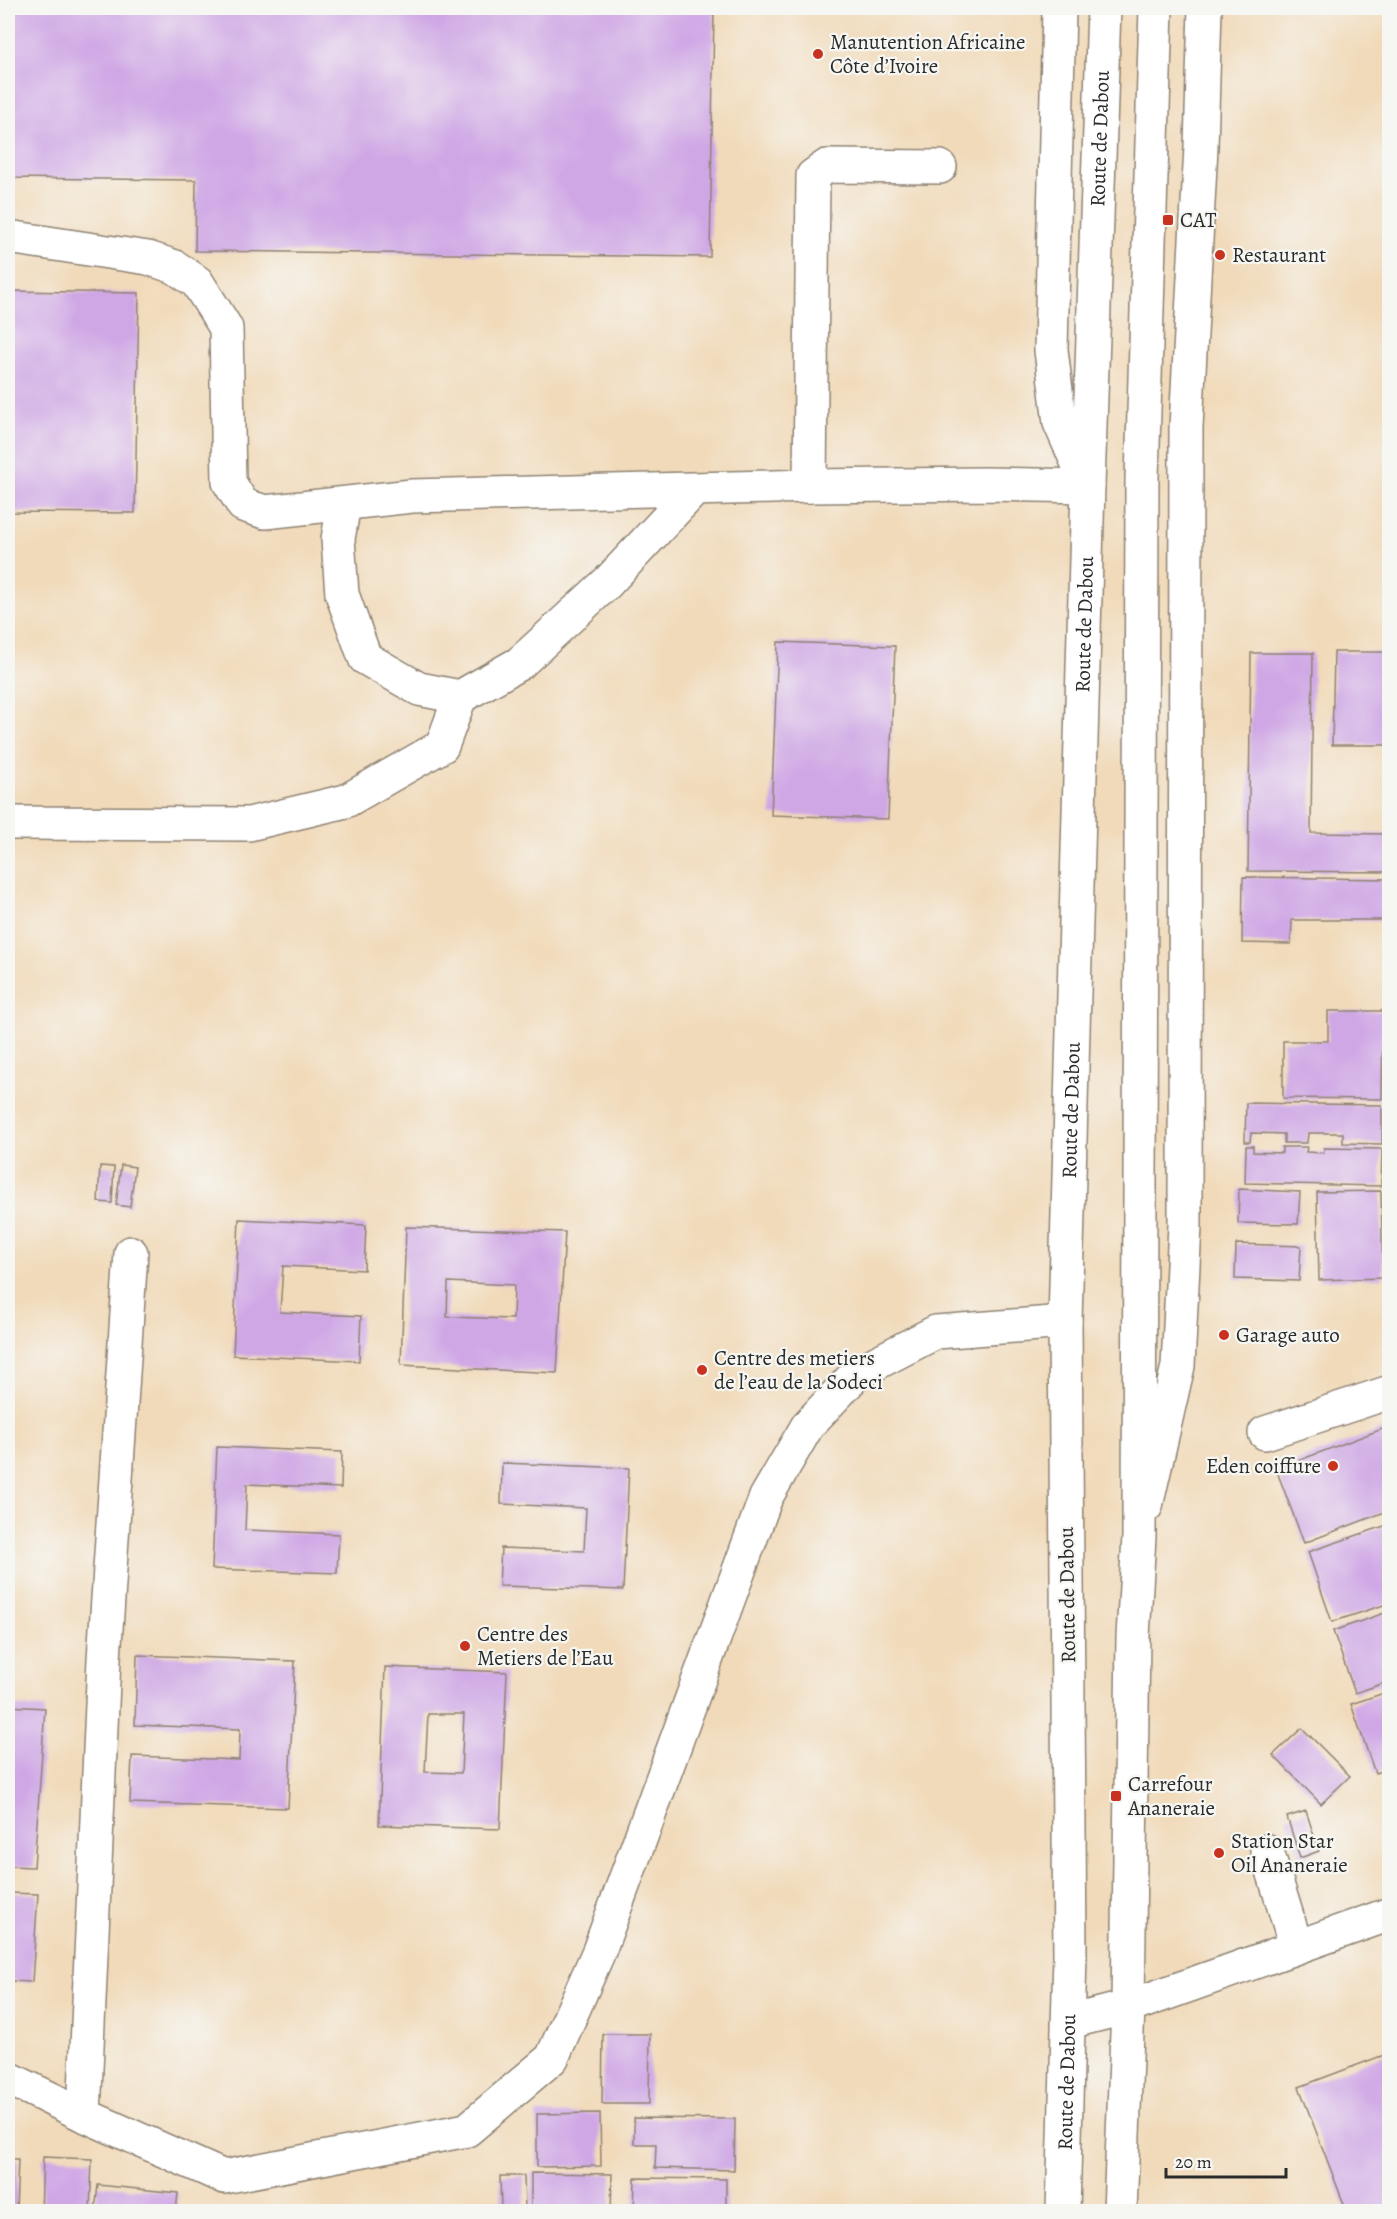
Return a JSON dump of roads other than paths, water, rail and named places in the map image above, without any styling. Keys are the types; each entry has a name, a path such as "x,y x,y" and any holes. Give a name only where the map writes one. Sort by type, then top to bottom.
{"main road":[{"path":"8,237 148,258 175,267 197,282 226,328 229,482 243,505 265,512 411,496 810,486 985,484 1088,486 1060,423 1051,350 1059,8"},
{"name":"Route de Dabou","path":"1063,2211 1069,2022 1065,1322 1088,486 1104,8"},
{"path":"1120,2211 1128,2007 1132,1648 1138,1537 1142,479 1156,8"},
{"path":"1138,1537 1178,1366 1185,1226 1186,427 1201,147 1205,8"},
{"path":"810,486 813,176 827,166 940,167"},
{"path":"8,823 249,824 346,801 442,746 460,697 520,663 608,582 694,490"},
{"path":"344,504 338,539 342,594 365,658 419,689 460,697"},
{"path":"84,2115 104,1659 131,1253"},
{"path":"8,2078 84,2115 224,2177 467,2130 552,2058 599,1952 765,1497 808,1425 857,1373 936,1332 1065,1322"},
{"path":"1265,1433 1389,1392"},
{"path":"1267,1851 1296,1946"},
{"path":"1069,2022 1128,2007 1389,1914"}],"place":[{"name":"Manutention Africaine Côte d’Ivoire","path":"818,54"},
{"name":"CAT","path":"1168,220"},
{"name":"Restaurant","path":"1220,255"},
{"name":"Garage auto","path":"1224,1335"},
{"name":"Centre des metiers de l’eau de la Sodeci","path":"702,1370"},
{"name":"Eden coiffure","path":"1333,1466"},
{"name":"Centre des Metiers de l’Eau","path":"465,1646"},
{"name":"Carrefour Ananeraie","path":"1116,1796"},
{"name":"Station Star Oil Ananeraie","path":"1219,1853"}]}
